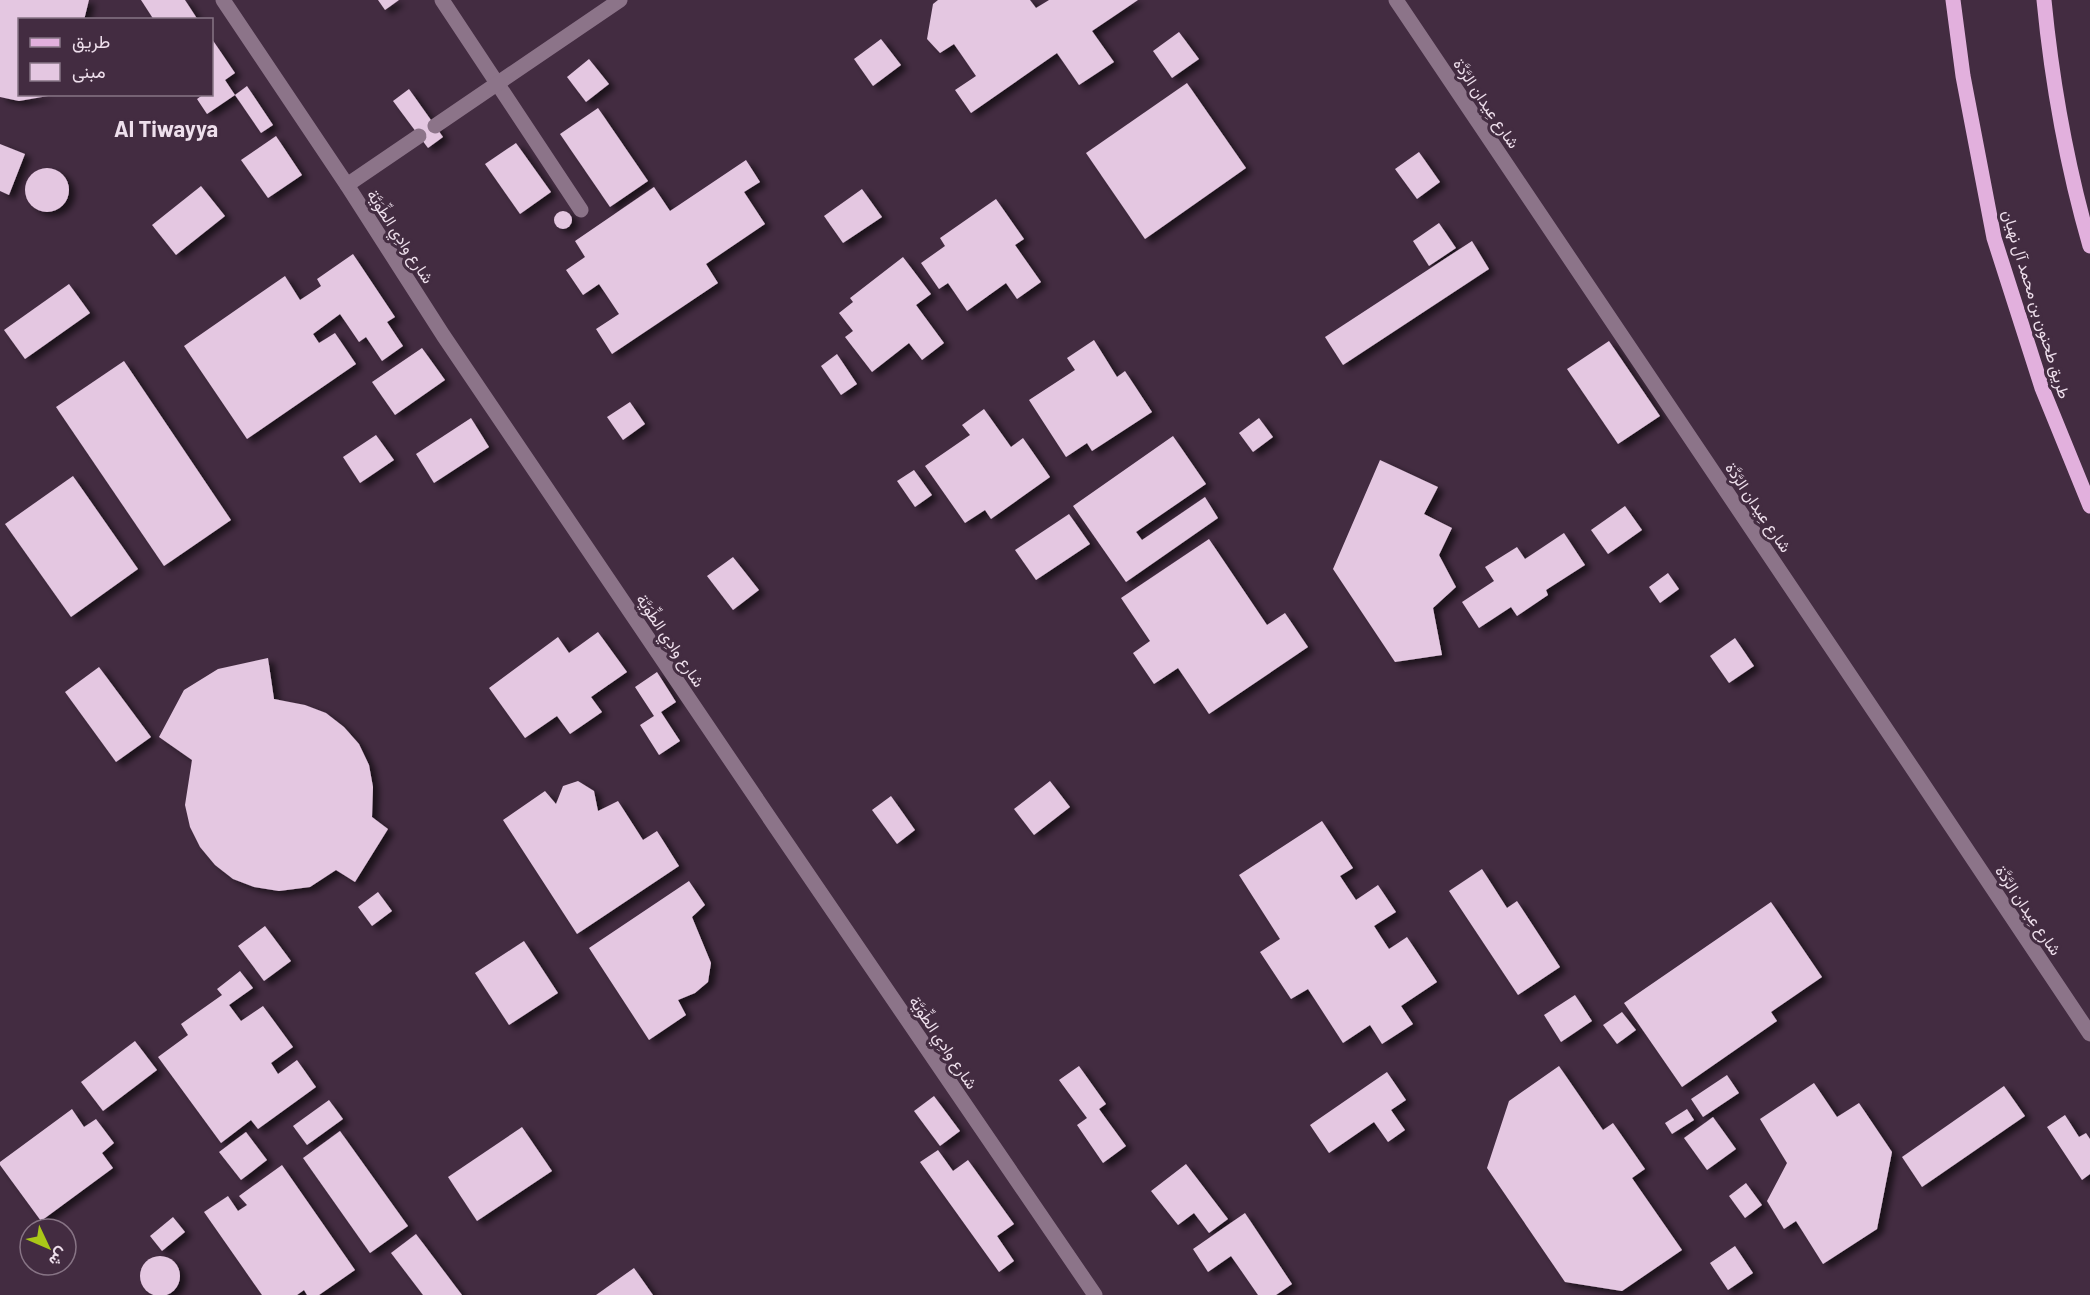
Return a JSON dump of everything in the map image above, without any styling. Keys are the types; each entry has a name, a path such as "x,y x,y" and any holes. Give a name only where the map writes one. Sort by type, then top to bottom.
{"main road":[{"name":"طريق طحنون بن محمد آل نهيان","path":"1953,0 1963,76 1994,238 2042,388 2090,506"},
{"path":"2043,0 2061,122 2077,200 2090,246"}],"street":[{"name":"شارع وادِي الطِّوَيَّة","path":"223,0 347,184 443,335 1095,1295"},
{"path":"442,0 581,210"},
{"path":"435,126 620,0"},
{"name":"شارع عِيدان الرَّدَّة","path":"1396,0 2090,1034"},
{"path":"347,184 419,136"}],"building":[{"path":"0,0 89,0 84,18 18,18 18,96 48,96 19,101 0,97"},
{"path":"141,0 185,0 197,18 153,18"},
{"path":"378,0 399,0 385,10"},
{"path":"938,0 1030,0 1036,8 1049,0 1138,0 1092,31 1114,62 1079,85 1057,53 971,113 955,90 976,76 954,44 940,53 927,39 933,4"},
{"path":"1179,32 1199,59 1172,78 1153,51"},
{"path":"881,39 901,65 873,86 854,59"},
{"path":"213,40 235,73 225,80 235,95 207,114 197,99 201,96 213,96"},
{"path":"589,59 609,84 586,102 567,77"},
{"path":"1187,83 1246,168 1145,239 1086,153"},
{"path":"247,86 273,125 261,133 235,95"},
{"path":"409,89 443,137 428,148 393,101"},
{"path":"598,108 648,181 610,207 560,134"},
{"path":"276,136 302,175 268,198 241,160"},
{"path":"516,143 551,192 520,214 485,164"},
{"path":"0,144 25,154 9,195 0,191"},
{"path":"1419,152 1440,182 1417,199 1395,169"},
{"path":"746,160 760,182 744,192 765,224 706,264 718,283 612,354 596,329 619,314 599,284 583,295 566,270 585,257 575,241 654,187 670,211"},
{"path":"47,168 63,174 69,190 63,206 47,212 31,206 25,190 31,174"},
{"path":"201,186 225,216 176,255 152,225"},
{"path":"862,189 882,217 843,243 824,216"},
{"path":"996,199 1024,239 1015,245 1041,282 1017,299 1006,283 967,311 948,283 939,289 921,263 945,246 940,238"},
{"path":"563,211 569,214 572,220 569,226 563,229 557,226 554,220 557,214"},
{"path":"1439,223 1456,248 1429,266 1413,241"},
{"path":"1472,241 1489,269 1343,365 1325,337"},
{"path":"353,254 395,317 387,322 403,346 382,361 366,337 359,342 340,314 313,334 319,343 335,333 356,364 247,439 184,346 285,276 300,300 321,286 317,279"},
{"path":"903,257 931,294 916,305 944,343 922,360 909,343 872,372 845,337 853,331 839,313 853,302 850,298"},
{"path":"69,284 90,313 25,359 4,330"},
{"path":"1094,340 1117,377 1125,371 1152,412 1092,451 1087,443 1066,457 1029,400 1075,370 1067,358"},
{"path":"1609,341 1660,416 1618,444 1567,369"},
{"path":"422,348 445,380 395,415 372,382"},
{"path":"837,354 857,384 841,395 821,366"},
{"path":"124,361 231,520 164,566 56,407"},
{"path":"630,402 645,424 623,440 607,417"},
{"path":"984,409 1011,447 1023,438 1050,477 991,519 985,510 965,523 925,466 970,435 962,425"},
{"path":"471,418 489,447 434,483 416,454"},
{"path":"1259,418 1273,437 1253,452 1239,433"},
{"path":"376,435 394,460 360,483 343,457"},
{"path":"1173,436 1206,484 1136,532 1142,540 1205,497 1218,518 1126,582 1073,506"},
{"path":"1380,460 1438,487 1424,514 1452,528 1439,555 1456,587 1433,608 1442,655 1395,662 1333,569"},
{"path":"914,470 932,495 915,507 897,481"},
{"path":"73,476 138,569 71,617 5,524"},
{"path":"1625,506 1642,530 1608,554 1591,530"},
{"path":"1069,514 1090,544 1036,580 1015,550"},
{"path":"1564,533 1585,565 1546,590 1548,595 1517,616 1511,607 1479,628 1462,602 1494,581 1485,567 1517,547 1525,559"},
{"path":"1209,539 1267,625 1285,613 1308,647 1209,714 1178,668 1154,684 1133,653 1150,641 1121,598"},
{"path":"733,557 759,590 733,610 707,576"},
{"path":"1668,573 1679,589 1660,603 1649,587"},
{"path":"598,632 627,672 591,697 602,712 570,734 557,716 525,738 489,688 558,637 569,653"},
{"path":"1735,638 1754,666 1729,683 1710,656"},
{"path":"268,658 274,699 305,705 326,713 344,727 359,744 369,765 373,787 372,817 388,829 355,882 336,870 310,887 279,891 254,887 233,879 215,865 200,847 190,827 185,805 192,760 159,737 184,690 218,669"},
{"path":"99,667 151,737 116,762 65,692"},
{"path":"657,672 676,702 661,712 680,741 659,755 640,725 654,716 635,687"},
{"path":"578,781 594,791 598,811 618,801 643,840 657,831 679,866 577,934 503,820 545,791 556,804 563,786"},
{"path":"1050,781 1070,807 1034,835 1014,809"},
{"path":"891,796 915,830 897,844 872,810"},
{"path":"1322,821 1353,868 1340,876 1356,900 1378,885 1396,912 1374,926 1389,949 1407,937 1437,982 1401,1006 1413,1024 1382,1044 1370,1025 1343,1043 1308,989 1291,999 1260,952 1280,939 1239,875"},
{"path":"1482,869 1507,908 1517,901 1560,967 1518,995 1449,891"},
{"path":"689,881 705,905 692,917 711,963 708,982 695,993 678,1000 686,1015 649,1040 589,948"},
{"path":"378,892 392,911 372,926 358,907"},
{"path":"1771,902 1822,977 1771,1012 1777,1021 1682,1087 1624,1003"},
{"path":"265,926 291,961 264,981 238,946"},
{"path":"524,941 558,993 509,1025 475,973"},
{"path":"240,971 253,988 229,1005 241,1021 263,1006 293,1047 271,1063 278,1074 297,1060 316,1087 258,1129 251,1120 221,1143 158,1057 188,1035 181,1024 222,995 217,989"},
{"path":"1575,995 1592,1021 1561,1042 1544,1015"},
{"path":"1622,1012 1636,1030 1617,1044 1603,1025"},
{"path":"135,1041 157,1070 103,1111 81,1082"},
{"path":"1079,1066 1106,1104 1099,1109 1126,1146 1103,1163 1077,1125 1087,1118 1059,1080"},
{"path":"1559,1066 1603,1130 1613,1123 1645,1169 1632,1178 1682,1250 1622,1291 1565,1282 1487,1168 1509,1101"},
{"path":"1387,1072 1406,1100 1391,1110 1405,1130 1388,1142 1374,1122 1329,1153 1310,1125"},
{"path":"1727,1075 1739,1093 1703,1117 1691,1099"},
{"path":"1814,1083 1837,1117 1859,1103 1892,1152 1877,1229 1823,1264 1796,1221 1784,1229 1767,1201 1787,1163 1760,1119"},
{"path":"2004,1086 2025,1116 1922,1187 1902,1157"},
{"path":"934,1096 960,1131 940,1146 914,1111"},
{"path":"329,1100 343,1119 307,1145 293,1126"},
{"path":"72,1109 84,1127 96,1119 114,1143 102,1153 113,1168 46,1217 38,1217 0,1162"},
{"path":"1687,1109 1694,1120 1672,1134 1665,1123"},
{"path":"2065,1115 2079,1137 2086,1133 2090,1139 2090,1174 2082,1180 2047,1127"},
{"path":"1713,1117 1736,1149 1707,1170 1684,1138"},
{"path":"522,1127 552,1171 477,1221 448,1177"},
{"path":"340,1131 408,1226 370,1253 303,1158"},
{"path":"246,1132 267,1160 241,1180 219,1152"},
{"path":"938,1150 953,1171 968,1160 1014,1224 997,1236 1014,1261 999,1272 920,1162"},
{"path":"1186,1164 1228,1219 1209,1233 1194,1213 1178,1225 1151,1191"},
{"path":"282,1165 355,1270 319,1295 307,1295 304,1290 297,1295 262,1295 204,1212 228,1196 238,1211 247,1205 239,1196"},
{"path":"1746,1183 1762,1205 1745,1218 1729,1196"},
{"path":"1245,1213 1292,1284 1276,1295 1258,1295 1231,1256 1208,1272 1193,1249"},
{"path":"173,1217 185,1232 162,1251 150,1236"},
{"path":"416,1234 462,1295 423,1295 391,1253"},
{"path":"1735,1246 1753,1273 1728,1290 1710,1263"},
{"path":"160,1256 174,1262 180,1276 174,1290 160,1296 146,1290 140,1276 146,1262"},
{"path":"634,1268 653,1295 596,1295"}],"district":[{"name":"Al Tiwayya","path":"166,128"}]}
